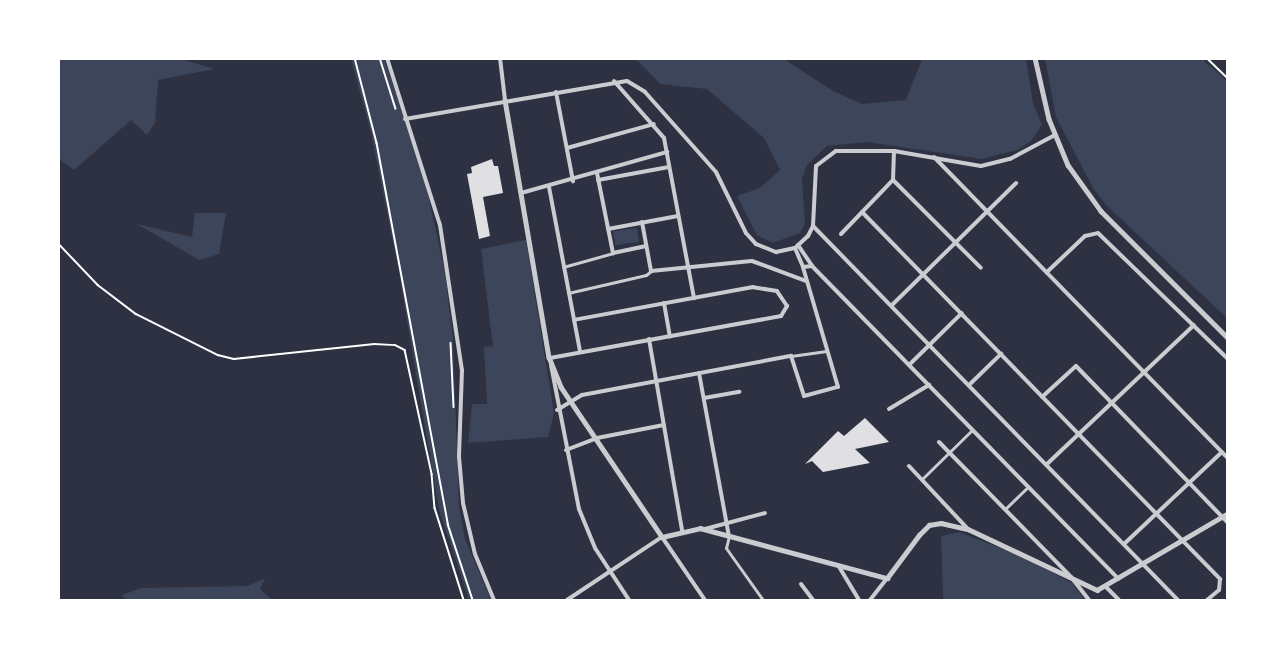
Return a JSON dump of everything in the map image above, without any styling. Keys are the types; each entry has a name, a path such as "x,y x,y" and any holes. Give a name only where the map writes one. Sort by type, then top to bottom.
{"street":[{"path":"387,58 440,225 462,370 459,457 463,503 476,554 494,600"},
{"path":"500,58 520,193 557,410 579,509 610,574 629,600"},
{"path":"1035,58 1054,135 1068,165 1101,211 1227,338"},
{"path":"405,119 613,81 627,81 640,87 716,172 746,233 756,244 776,252 797,247 813,226 813,175 821,160 846,149 894,151 981,166 1010,159 1054,135"},
{"path":"613,81 654,124 664,138 694,298"},
{"path":"556,92 573,181"},
{"path":"567,148 654,124"},
{"path":"841,234 892,180 894,151"},
{"path":"520,193 573,181 667,152"},
{"path":"933,156 1227,458"},
{"path":"598,180 669,167"},
{"path":"597,173 613,253"},
{"path":"892,180 981,268"},
{"path":"892,305 1016,183"},
{"path":"549,187 580,351"},
{"path":"862,212 1184,540 1221,582 1207,600"},
{"path":"608,229 678,216"},
{"path":"642,222 651,271"},
{"path":"813,226 1178,600"},
{"path":"1047,272 1085,236 1098,232 1227,358"},
{"path":"563,267 646,246"},
{"path":"797,247 812,266 1119,579"},
{"path":"791,356 804,396 838,387 825,351 797,247"},
{"path":"568,293 646,275 651,271 752,261 807,281"},
{"path":"803,267 812,266"},
{"path":"549,357 781,316 786,311 783,297 777,291 760,286 574,320"},
{"path":"664,303 670,336"},
{"path":"909,365 962,313"},
{"path":"1047,464 1194,325"},
{"path":"649,339 682,530"},
{"path":"557,410 582,395 825,351"},
{"path":"969,385 1002,354"},
{"path":"549,357 571,402 705,600"},
{"path":"1042,397 1076,366 1227,523"},
{"path":"699,373 729,536 726,548 763,600"},
{"path":"889,409 929,385"},
{"path":"704,398 739,392"},
{"path":"566,450 597,438 664,425"},
{"path":"922,479 972,430"},
{"path":"939,442 1071,577 1089,600"},
{"path":"1124,544 1222,452"},
{"path":"909,466 968,529"},
{"path":"1005,509 1028,487"},
{"path":"705,529 726,520 765,513"},
{"path":"870,600 884,577 929,525 941,523 968,529 1097,590 1106,587 1227,513"},
{"path":"567,600 610,574 662,537 682,530 705,529 884,577"},
{"path":"838,565 859,600"},
{"path":"801,584 813,600"},
{"path":"1106,587 1119,600"}],"path":[{"path":"355,58 377,143 448,524 473,600"},
{"path":"380,58 396,110"},
{"path":"1207,58 1227,78"},
{"path":"58,243 98,285 136,314 218,355 234,359 374,344 395,345 405,350 432,474 435,508 464,600"},
{"path":"451,337 454,411"}],"shaded area":[{"path":"58,59 181,59 214,69 158,80 155,123 147,135 131,120 74,170 59,159"},
{"path":"351,59 384,59 423,171 445,273 453,339 459,507 465,539 491,600 469,600 439,510 398,267 371,133"},
{"path":"636,59 784,59 833,91 862,104 906,100 922,59 1026,59 1033,103 1042,125 1031,141 1017,150 982,159 867,142 827,146 807,165 802,179 805,224 800,233 773,243 757,235 737,196 760,188 780,170 764,138 707,89 660,84"},
{"path":"1045,59 1202,59 1227,81 1227,318 1106,205 1093,188 1056,117"},
{"path":"195,213 226,213 219,254 199,260 137,224 192,237"},
{"path":"637,228 639,242 615,245 613,231"},
{"path":"526,240 554,413 548,437 468,443 472,404 487,404 484,347 493,346 481,249"},
{"path":"959,532 1023,557 1072,583 1085,600 943,600 941,536"},
{"path":"265,578 260,589 272,600 127,600 122,595 141,588 248,586"}],"building":[{"path":"492,159 494,166 498,166 503,193 483,197 490,236 479,239 467,174 472,173 471,167"},
{"path":"865,418 889,442 855,449 870,463 823,472 812,461 805,464 838,431 844,436"}]}
